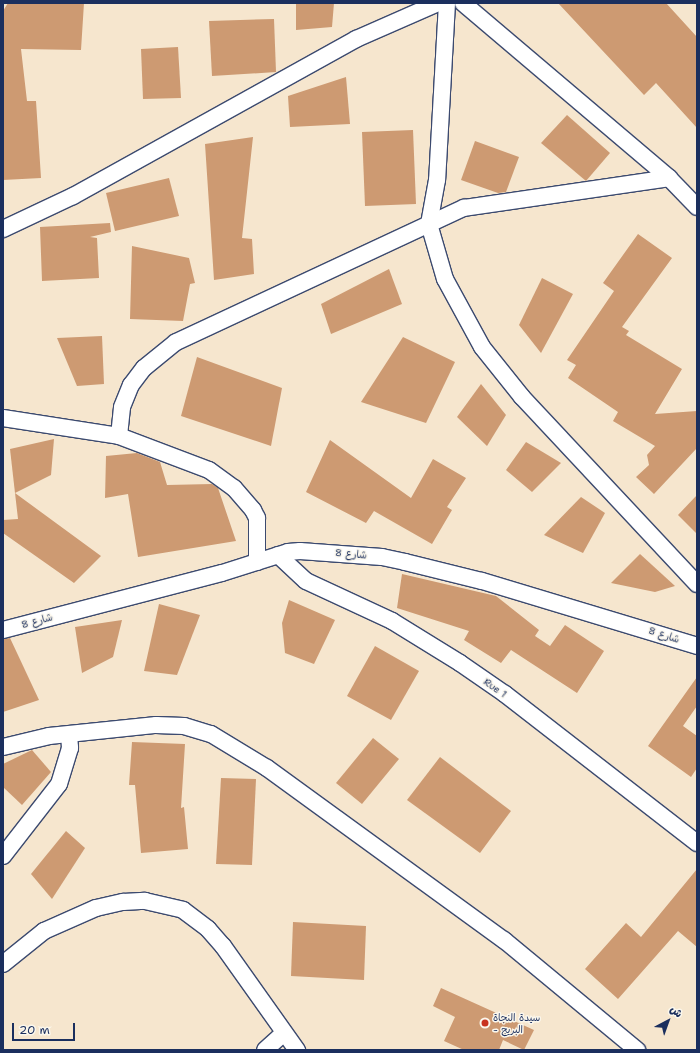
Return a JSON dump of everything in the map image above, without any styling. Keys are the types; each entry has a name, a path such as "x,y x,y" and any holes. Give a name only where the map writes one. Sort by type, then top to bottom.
{"street":[{"path":"3,228 73,196 356,39 438,3"},
{"path":"447,3 437,180 429,224 445,279 482,347 522,397 572,453 697,584"},
{"path":"463,3 668,178 697,207"},
{"path":"119,436 122,407 131,385 144,368 176,342 429,224 478,204 545,197 668,178"},
{"path":"3,418 119,436 209,470 234,488 257,518 257,562"},
{"name":"شارع 8","path":"3,630 257,562 278,555 300,551 382,557 482,581 697,646"},
{"name":"Rue 1","path":"278,555 306,580 392,621 460,663 505,694 697,843"},
{"path":"3,747 30,739 156,725 184,726 211,734 238,748 504,940 637,1050"},
{"path":"3,856 59,784 70,748 69,735"},
{"path":"3,964 49,928 96,908 123,902 145,901 167,905 183,910 208,929 297,1050"},
{"path":"265,1050 284,1033"}],"building":[{"path":"8,3 84,3 81,50 21,49 27,101 36,101 41,178 3,180 3,11"},
{"path":"296,3 334,3 332,27 296,30"},
{"path":"558,3 666,3 697,37 697,128 656,83 644,95"},
{"path":"274,19 276,72 212,76 209,21"},
{"path":"178,47 181,98 143,99 141,49"},
{"path":"346,77 350,124 290,127 288,96"},
{"path":"567,115 610,153 586,181 541,143"},
{"path":"413,130 416,204 365,206 362,132"},
{"path":"253,137 242,238 252,239 254,274 214,280 205,144"},
{"path":"475,141 519,157 506,192 498,193 461,180"},
{"path":"169,178 179,216 115,231 106,193"},
{"path":"110,223 111,232 90,237 97,238 99,278 42,281 40,227"},
{"path":"638,234 672,258 622,327 629,331 626,335 682,369 655,414 697,411 697,448 654,494 636,477 649,465 647,455 655,446 613,421 618,412 568,378 576,365 567,360 614,291 603,283"},
{"path":"132,246 189,258 195,283 190,284 183,321 130,319"},
{"path":"389,269 402,304 331,334 321,304"},
{"path":"542,278 573,294 541,353 519,325"},
{"path":"102,336 104,384 77,386 57,338"},
{"path":"403,337 455,362 426,423 361,402"},
{"path":"197,357 282,388 271,446 181,416"},
{"path":"481,384 506,415 487,446 457,417"},
{"path":"54,439 51,475 15,493 10,449"},
{"path":"330,440 411,498 433,459 466,478 447,507 452,510 432,544 374,511 366,523 306,492"},
{"path":"526,442 561,463 532,492 506,470"},
{"path":"137,453 160,462 167,485 212,484 218,488 236,541 138,557 128,494 105,498 106,456"},
{"path":"15,493 101,556 74,583 3,533 3,520 18,519"},
{"path":"697,495 697,534 678,515"},
{"path":"581,497 605,513 583,553 544,535"},
{"path":"640,554 675,586 655,592 611,583"},
{"path":"402,574 496,596 539,630 535,636 550,646 565,625 604,651 577,693 511,650 501,663 464,640 469,631 397,608"},
{"path":"289,600 335,620 314,664 285,653 282,623"},
{"path":"159,604 200,615 177,675 144,671"},
{"path":"122,620 113,657 82,673 75,627"},
{"path":"10,638 39,700 3,712 3,639"},
{"path":"375,646 419,671 391,720 347,696"},
{"path":"697,677 697,706 683,726 697,736 697,768 691,777 648,746"},
{"path":"373,738 399,759 362,804 336,783"},
{"path":"132,742 185,744 181,808 184,807 188,849 141,853 135,785 129,785"},
{"path":"32,750 51,772 22,805 3,787 3,764"},
{"path":"440,757 511,811 480,853 407,800"},
{"path":"221,778 256,779 252,865 216,864"},
{"path":"66,831 85,848 52,899 31,874"},
{"path":"697,869 697,947 678,931 618,999 585,969 626,923 641,937"},
{"path":"293,922 366,926 364,980 291,976"},
{"name":"سيدة النجاة - البريج","path":"441,988 534,1030 524,1050 503,1040 499,1050 464,1050 444,1041 455,1017 433,1006"}],"place":[{"name":"سيدة النجاة - البريج","path":"485,1023"}]}
